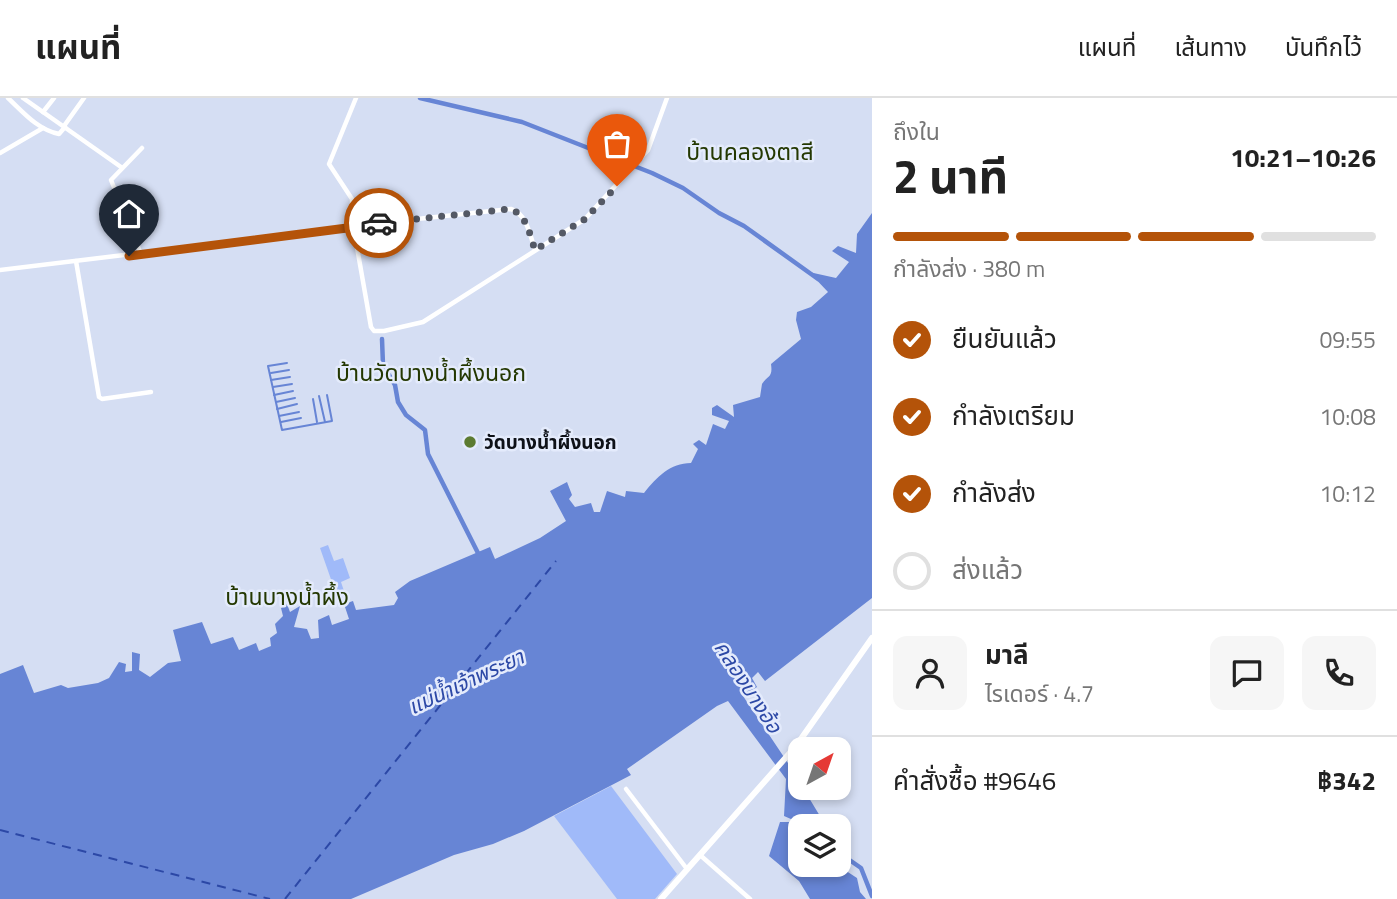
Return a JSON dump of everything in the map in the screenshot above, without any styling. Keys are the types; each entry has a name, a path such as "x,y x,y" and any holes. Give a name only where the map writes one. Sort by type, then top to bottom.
{"main road":[{"path":"662,899 776,769 872,638"}],"street":[{"path":"8,98 43,128 57,135 84,98"},
{"path":"23,98 121,167"},
{"path":"43,112 54,98"},
{"path":"356,98 330,164 352,199 353,233 374,331 423,322 585,219 648,150 667,98"},
{"path":"0,153 43,128"},
{"path":"141,254 113,190 112,178 142,148"},
{"path":"353,233 360,225 510,209 520,214 525,221 535,250"},
{"path":"0,270 347,228 353,233"},
{"path":"76,261 99,397 102,399 151,392"},
{"path":"626,789 688,870"},
{"path":"700,855 750,899"},
{"path":"736,899 742,892"}],"shaded area":[{"path":"328,545 334,561 343,558 350,578 341,582 348,603 340,605 320,548"},
{"path":"611,786 677,874 655,899 617,899 554,816"}],"water":[{"name":"แม่น้ำเจ้าพระยา","path":"872,213 872,598 765,681 758,672 752,678 757,687 743,696 788,763 788,800 810,800 819,814 784,816 786,779 728,701 627,769 631,775 524,831 493,844 454,855 351,899 0,899 0,674 23,665 34,693 61,685 68,688 98,683 109,678 119,662 126,664 125,672 132,671 132,652 140,654 139,670 150,677 168,663 181,661 173,630 202,622 211,644 233,637 239,650 256,643 259,651 271,646 270,638 277,633 275,624 283,616 281,608 287,604 290,612 300,606 294,627 307,629 311,639 319,638 318,620 329,615 332,625 349,619 344,604 353,601 356,610 394,605 398,598 395,592 410,581 490,547 495,559 540,538 566,521 550,491 567,482 572,495 569,499 575,507 591,503 594,512 600,512 607,491 625,497 626,491 644,493 670,468 691,463 698,449 693,444 699,440 706,445 713,424 725,429 729,421 712,415 712,408 717,405 734,417 733,405 760,397 762,384 771,374 771,364 801,339 796,320 797,312 811,307 828,292 809,272 836,278 849,262 832,251 838,246 856,253 857,234"},
{"path":"780,822 788,822 788,872 769,856"},
{"path":"851,874 857,878 860,892 866,899 810,899 794,877 851,877"}],"waterway":[{"path":"420,98 522,122 652,173 683,188 719,213 744,226 818,279"},
{"path":"382,339 383,365 395,385 398,402 406,415 425,430 428,454 479,555"},
{"path":"287,363 268,366 282,430 332,421 327,395"},
{"path":"271,373 289,370"},
{"path":"271,380 290,377"},
{"path":"273,387 292,384"},
{"path":"274,395 293,391"},
{"path":"319,396 325,422"},
{"path":"276,402 295,398"},
{"path":"313,399 317,422"},
{"path":"277,409 297,404"},
{"path":"279,416 299,412"},
{"path":"281,422 301,418"},
{"name":"คลองบางอ้อ","path":"851,861 861,868 872,896"}],"ferry route":[{"path":"285,899 556,561"},
{"path":"0,830 270,899"}],"way so far":[{"path":"379,223 493,210 516,210 525,221 535,250 585,219 617,186"}],"place":[{"name":"วัดบางน้ำผึ้งนอก","path":"470,442"}],"district":[{"name":"บ้านคลองตาสี","path":"750,152"},
{"name":"บ้านวัดบางน้ำผึ้งนอก","path":"431,373"},
{"name":"บ้านบางน้ำผึ้ง","path":"287,597"}],"route":[{"path":"129,256 347,228 353,231 360,225 379,223"}]}
